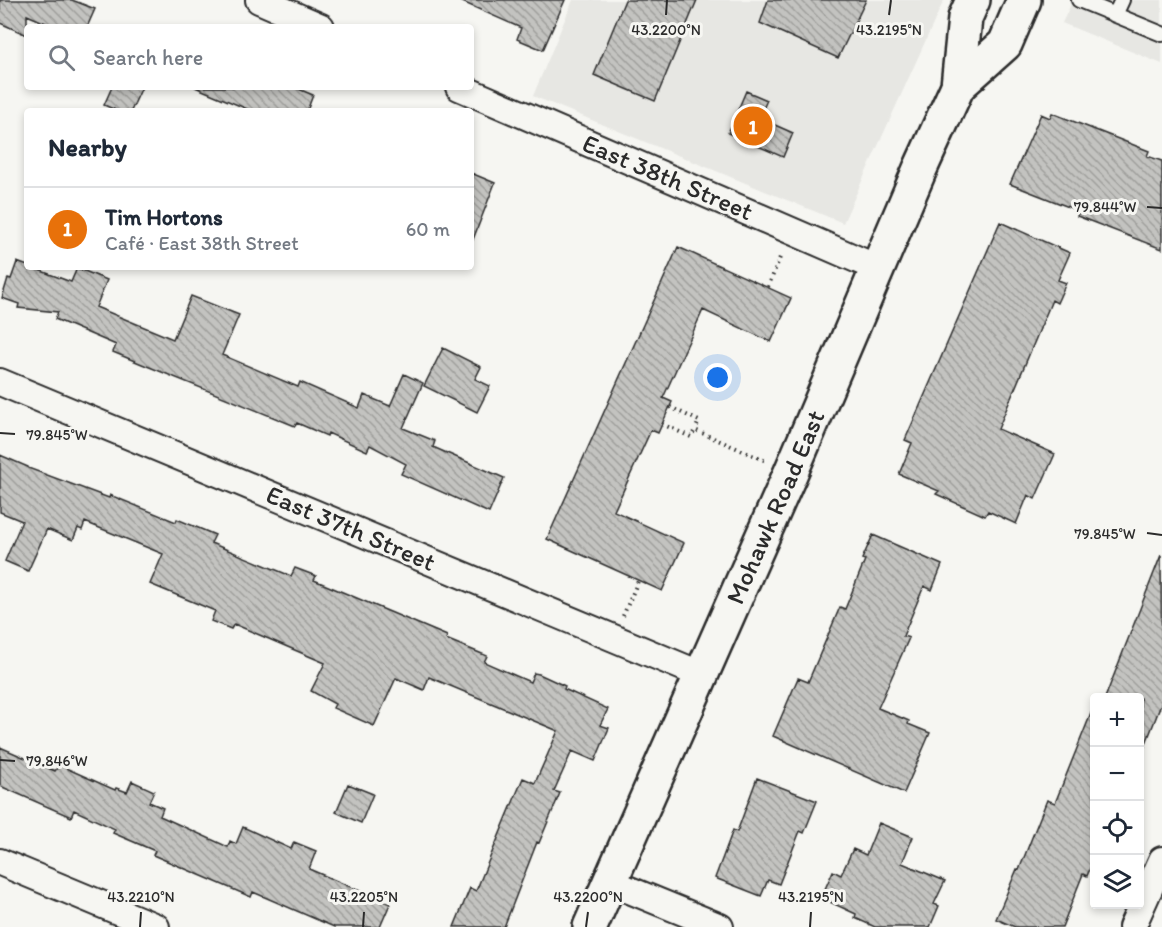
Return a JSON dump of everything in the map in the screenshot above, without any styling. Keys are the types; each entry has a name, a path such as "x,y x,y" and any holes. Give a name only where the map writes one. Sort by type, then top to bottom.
{"main road":[{"name":"Mohawk Road East","path":"590,927 958,86 965,18 973,0"},
{"name":"Mohawk Road East","path":"958,86 1005,44 1024,0"}],"street":[{"path":"259,0 314,24"},
{"name":"East 38th Street","path":"466,90 877,268"},
{"name":"East 37th Street","path":"0,382 702,675"},
{"path":"1132,927 1162,860"},
{"path":"0,862 156,927"},
{"path":"610,882 720,927"}],"lane":[{"path":"1078,0 1162,34"},
{"path":"1115,15 1122,0"}],"path":[{"path":"768,287 791,231"},
{"path":"662,424 691,437 695,430 699,421 670,408"},
{"path":"695,430 791,472"},
{"path":"613,638 638,581"}],"shaded area":[{"path":"573,0 944,0 843,223 533,96"},
{"path":"1073,0 1162,0 1162,64 1062,23"}],"building":[{"path":"0,0 72,0 95,9 88,24 48,24 27,15 24,34 0,23"},
{"path":"458,0 565,0 543,50 517,39 521,28"},
{"path":"625,0 697,0 655,101 594,75"},
{"path":"768,0 866,0 838,58 760,23"},
{"path":"111,90 141,90 132,108 111,108 104,105"},
{"path":"202,90 301,90 313,95 308,108 245,108"},
{"path":"746,91 767,100 759,118 793,133 783,157 728,133"},
{"path":"1052,113 1149,151 1147,156 1162,161 1162,249 1077,216 1079,211 1010,184 1041,114 1050,118"},
{"path":"474,174 495,183 474,237"},
{"path":"1000,222 1070,253 1058,280 1066,283 1057,303 1052,300 998,429 1055,454 1035,499 1028,495 1016,524 988,511 985,516 936,494 939,491 899,474 912,443 905,440"},
{"path":"678,247 791,298 771,342 703,310 663,398 672,402 658,433 651,430 614,511 684,543 662,591 547,539"},
{"path":"17,262 24,265 24,270 39,270 71,282 76,270 82,270 107,280 96,307 173,339 191,296 239,315 222,355 298,387 300,382 359,408 364,395 390,406 404,374 423,383 403,428 435,441 433,447 504,478 489,513 401,474 406,464 370,445 367,451 328,433 327,436 297,423 295,426 113,352 116,345 55,319 58,312 18,308 19,304 2,298 8,278 11,279"},
{"path":"443,348 481,367 475,379 490,386 477,412 424,386"},
{"path":"0,455 28,468 109,498 110,495 176,522 177,519 215,535 211,543 291,576 295,568 316,576 314,580 447,636 446,639 487,656 484,662 530,682 534,673 539,674 565,686 564,689 608,709 600,725 609,728 595,761 572,751 554,791 560,793 539,843 537,842 504,927 454,927 470,888 476,891 523,778 535,783 558,731 429,677 424,690 396,678 374,726 333,708 335,704 311,691 325,663 234,624 231,629 211,621 215,611 150,584 163,554 85,522 82,530 78,528 73,540 47,529 28,571 5,561 22,521 0,512"},
{"path":"873,535 942,565 932,590 924,586 903,636 909,638 878,708 930,733 904,793 773,736 798,678 808,682 840,607 845,609"},
{"path":"1161,555 1162,702 1144,748 1144,693 1107,693"},
{"path":"1090,716 1090,868 1087,876 1083,874 1062,927 1015,927 996,919 1017,869 1019,870 1047,800 1055,803"},
{"path":"0,747 55,771 59,765 115,790 116,788 127,792 132,781 154,791 149,802 163,808 160,816 228,847 230,841 236,844 243,827 291,849 294,842 316,851 309,869 390,904 380,927 334,927 253,892 251,897 153,855 155,851 113,833 115,829 74,810 71,817 0,786"},
{"path":"757,778 817,801 804,833 800,831 779,884 768,880 761,896 715,878 733,830 737,832"},
{"path":"348,784 373,794 361,823 336,812"},
{"path":"879,823 913,837 902,863 945,881 934,904 939,906 930,927 875,927 855,918 856,914 821,898 833,871 841,875 853,849 866,855"}],"place":[{"name":"Tim Hortons","path":"753,126"}]}
